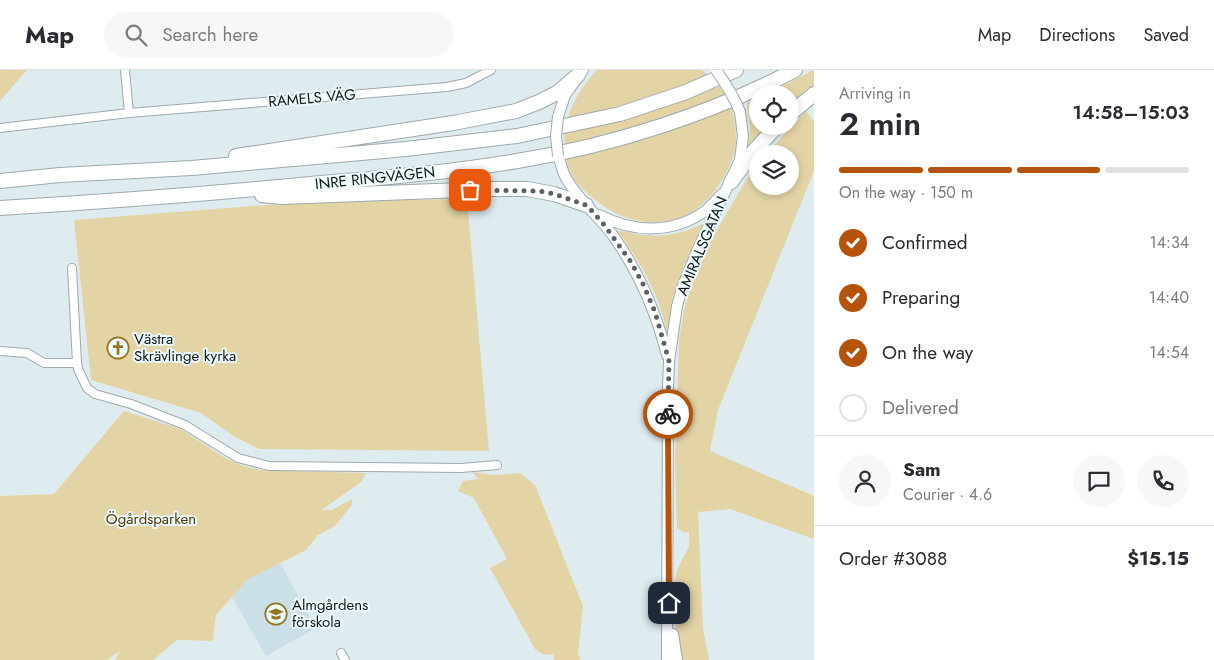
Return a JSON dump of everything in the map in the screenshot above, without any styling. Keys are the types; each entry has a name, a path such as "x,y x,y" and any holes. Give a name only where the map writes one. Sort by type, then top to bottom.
{"highway":[{"name":"INRE RINGVÄGEN","path":"0,181 60,175 192,168 406,149 517,136 620,114 686,92 736,70"},
{"name":"INRE RINGVÄGEN","path":"0,208 227,192 412,175 516,161 574,150 631,136 694,114 796,70"},
{"path":"192,168 237,155 470,120 516,111 557,93 581,73"},
{"path":"799,106 814,94"},
{"path":"728,186 769,135"},
{"path":"227,192 282,197 487,189 526,190 554,194 589,208"}],"main road":[{"name":"AMIRALSGATAN","path":"667,660 669,603 669,361 673,327 682,288 740,160 743,136 740,112 730,90 715,70"},
{"name":"AMIRALSGATAN","path":"581,73 566,94 558,116 556,136 558,156 565,176 615,239 643,284 659,323 669,361"},
{"name":"AMIRALSGATAN","path":"589,208 612,221 631,227 650,229 670,227 689,220 706,210 728,186"},
{"name":"AMIRALSGATAN","path":"669,603 677,660"}],"street":[{"path":"126,70 129,113"},
{"name":"RAMELS VÄG","path":"0,128 129,113 447,87 466,83 491,70"},
{"path":"72,268 78,370 87,388 95,394 131,404 185,425 238,458 269,466 461,468 497,465"},
{"path":"0,351 27,354 44,362 77,363"}],"shaded area":[{"name":"Almgårdens förskola","path":"278,559 316,628 266,656 227,588"}],"green space":[{"path":"0,70 27,70 0,101"},
{"path":"597,70 701,70 718,84 729,101 732,110 736,130 736,147 727,171 706,201 691,212 676,219 642,222 609,210 582,189 573,177 567,163 565,134 572,106 587,81"},
{"path":"814,70 814,89 799,102 799,85 784,85"},
{"path":"749,102 749,119 747,103"},
{"path":"806,111 814,122 814,171 718,410 710,451 814,496 814,539 730,509 698,512 703,628 709,660 679,660 676,638 675,581 677,570 689,546 689,532 683,532 677,528 675,457 679,340 684,310 694,278 707,247 749,176 749,195 799,195 799,145 774,145 784,135 799,135 799,119"},
{"path":"749,135 763,135 754,145 749,145 748,151"},
{"path":"467,199 489,451 259,449 235,437 201,413 91,380 74,220 331,200"},
{"path":"704,223 685,264 672,299 668,338 660,308 649,281 617,230 640,235 661,236 681,232"},
{"name":"Ögårdsparken","path":"124,411 181,429 225,458 259,470 366,473 361,482 322,510 332,510 352,499 352,505 335,526 318,535 306,550 248,579 216,615 213,641 177,640 153,660 115,660 120,651 107,660 0,660 0,496 54,494"},
{"path":"472,472 494,475 520,473 535,485 583,606 578,654 581,660 554,660 553,652 552,655 542,654 535,649 490,568 507,559 474,498 458,491 463,481 478,479"}],"way so far":[{"path":"470,190 507,189 539,191 586,205 593,212 631,262 655,312 669,361 668,414"}],"place":[{"name":"Västra Skrävlinge kyrka","path":"118,348"},
{"name":"Almgårdens förskola","path":"276,614"}],"route":[{"path":"668,414 669,603"}]}
